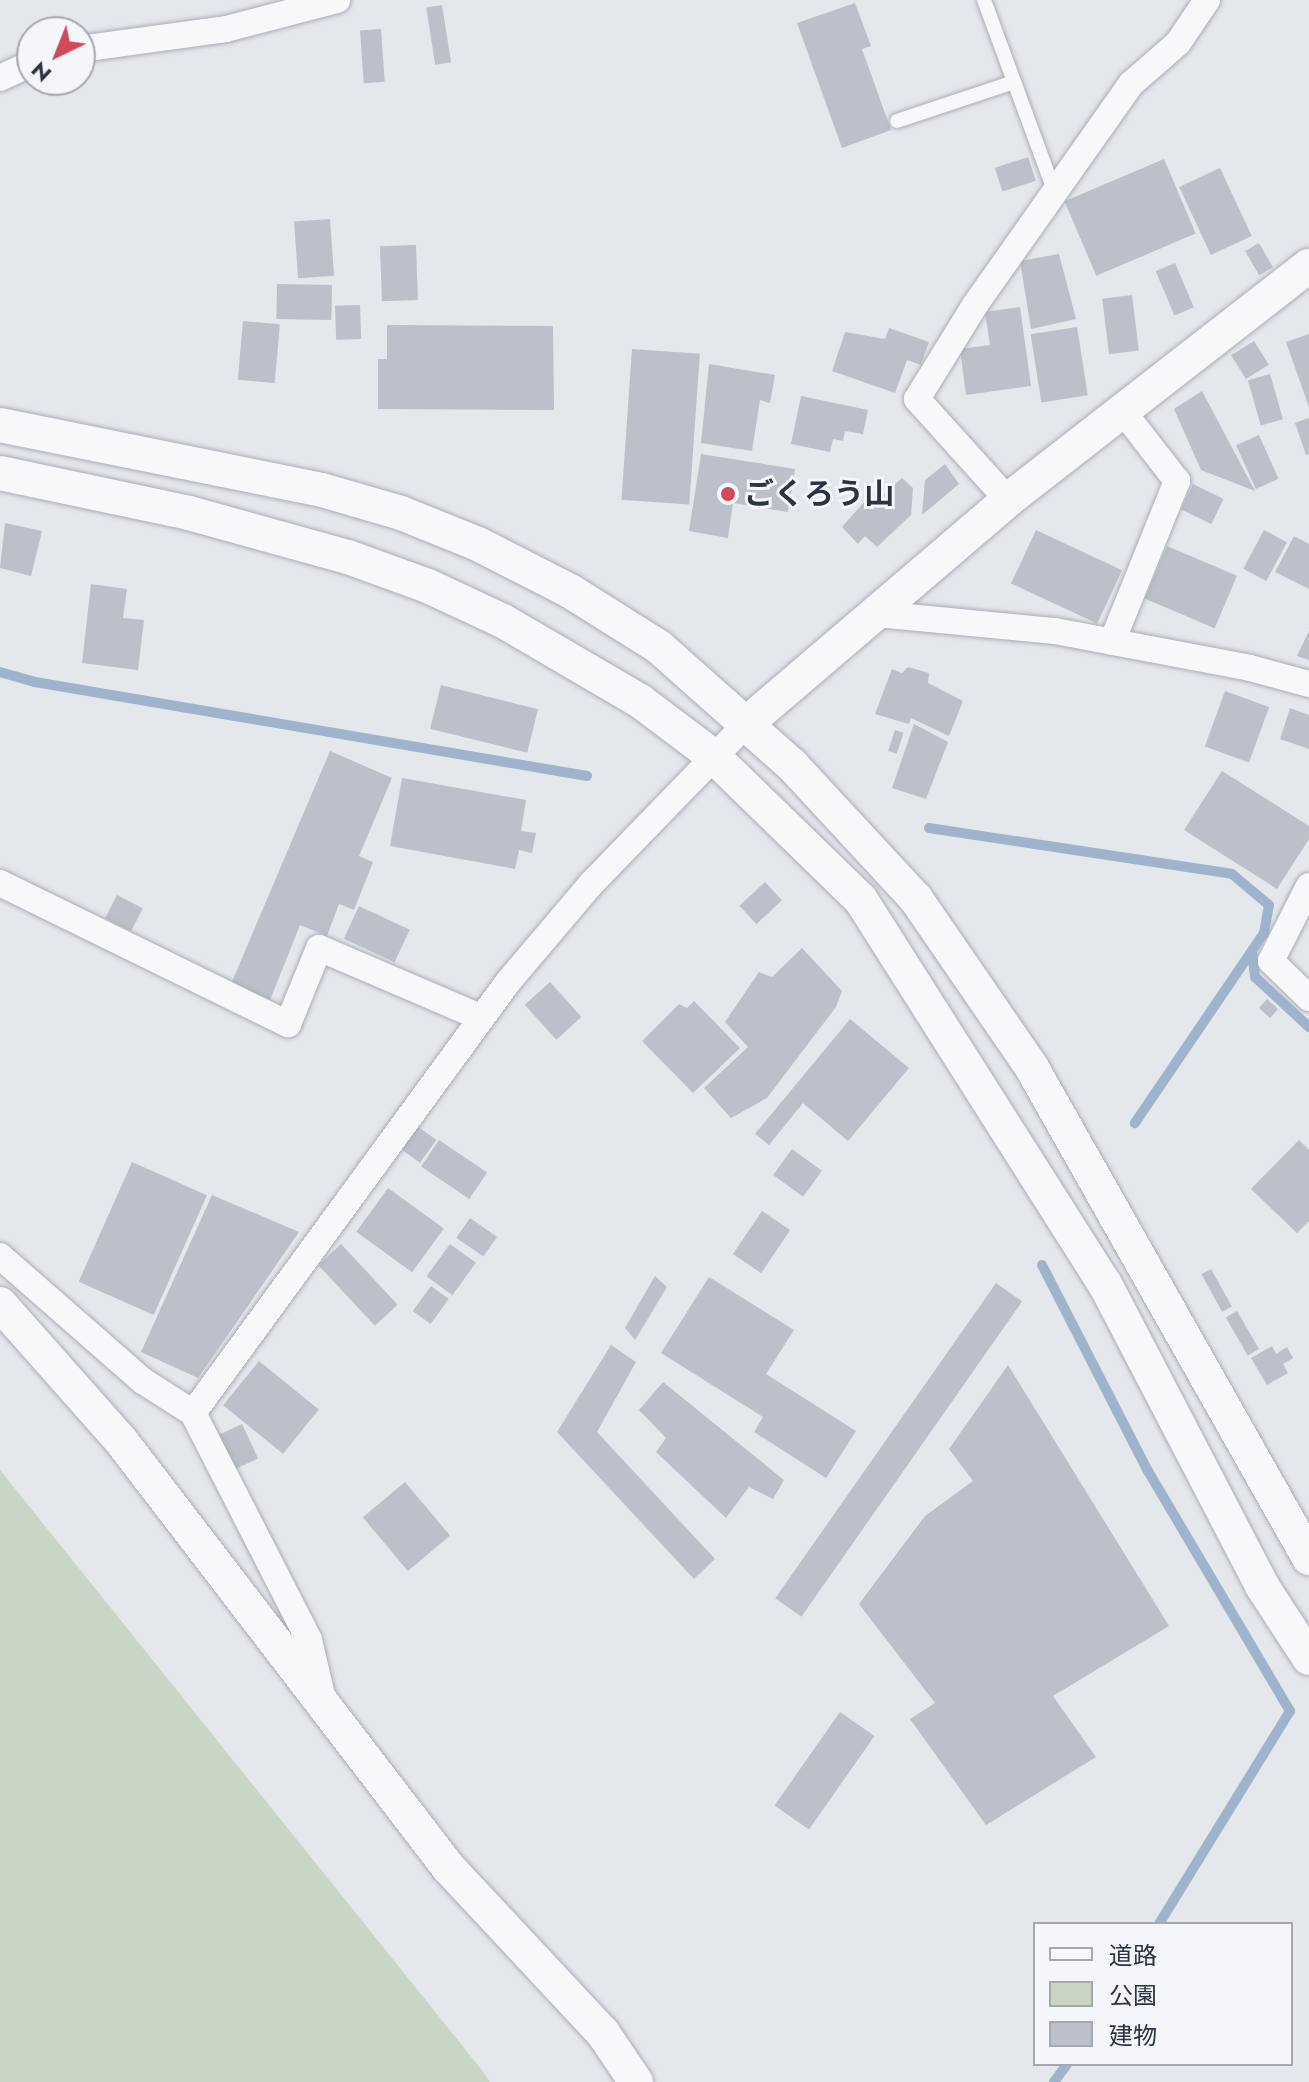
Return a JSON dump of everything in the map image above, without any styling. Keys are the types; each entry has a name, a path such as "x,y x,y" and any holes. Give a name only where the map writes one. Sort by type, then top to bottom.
{"street":[{"path":"96,47 226,29 337,0"},
{"path":"1008,500 917,399 1054,190 1131,84 1178,43 1207,0"},
{"path":"193,1413 482,1018 591,884 713,756 746,724 1008,500 1309,266"},
{"path":"1112,642 1177,481 1122,410"},
{"path":"0,425 322,490 478,544 570,591 659,647 792,765 916,899 1032,1068 1309,1558"},
{"path":"0,473 189,513 348,557 428,586 503,621 640,701 713,756 791,827 870,913 1105,1284 1262,1586 1309,1658"},
{"path":"877,614 1112,642 1250,668 1309,684"},
{"path":"0,883 288,1024 319,948 482,1018"},
{"path":"1309,886 1271,961 1309,998"},
{"path":"0,1256 143,1381 193,1413 309,1640 324,1704"},
{"path":"0,1304 122,1442 448,1867 603,2033 636,2082"}],"lane":[{"path":"984,0 1054,190"},
{"path":"897,121 1014,82"}],"green space":[{"path":"0,1470 481,2069 490,2082 0,2082"}],"building":[{"path":"855,3 871,46 862,49 891,130 842,148 797,23"},
{"path":"442,5 451,62 435,65 426,8"},
{"path":"381,29 385,82 364,83 360,30"},
{"path":"1028,157 1036,181 1002,192 995,168"},
{"path":"1164,159 1196,234 1096,276 1065,201"},
{"path":"1220,168 1252,236 1211,255 1179,187"},
{"path":"330,219 334,276 298,278 294,222"},
{"path":"1259,243 1273,267 1259,275 1245,251"},
{"path":"416,245 418,300 382,301 380,246"},
{"path":"1059,254 1076,319 1031,329 1020,261"},
{"path":"1175,263 1194,307 1174,315 1156,271"},
{"path":"277,284 332,285 331,320 276,319"},
{"path":"1132,295 1139,351 1109,354 1102,299"},
{"path":"360,305 361,339 336,340 335,306"},
{"path":"1020,307 1031,386 966,395 960,349 990,345 985,312"},
{"path":"243,321 280,324 275,383 238,380"},
{"path":"387,325 553,326 554,410 378,409 378,359 387,359"},
{"path":"1077,327 1088,395 1041,403 1031,334"},
{"path":"889,328 929,342 921,365 907,360 895,393 832,371 845,332 885,339"},
{"path":"1309,334 1309,407 1286,342"},
{"path":"1254,341 1269,365 1246,379 1231,355"},
{"path":"632,349 700,354 689,504 621,500"},
{"path":"709,364 775,375 770,403 760,400 752,451 701,443"},
{"path":"1270,374 1283,419 1261,426 1248,380"},
{"path":"1202,391 1255,491 1201,470 1174,409"},
{"path":"801,396 868,410 863,434 845,431 843,441 833,439 830,452 791,444"},
{"path":"1309,418 1309,454 1306,455 1295,423"},
{"path":"1259,435 1279,479 1256,489 1236,445"},
{"path":"701,454 795,469 788,512 733,503 728,538 689,531"},
{"path":"945,464 959,484 922,515 925,480"},
{"path":"902,478 913,488 911,515 877,547 865,536 858,544 842,527 873,492 879,498"},
{"path":"1193,484 1224,499 1211,524 1181,509"},
{"path":"5,523 42,531 31,576 0,568"},
{"path":"1036,530 1122,570 1097,624 1011,583"},
{"path":"1264,530 1287,542 1266,581 1243,569"},
{"path":"1294,536 1309,544 1309,589 1275,572"},
{"path":"1167,546 1237,576 1215,628 1145,598"},
{"path":"91,584 127,589 123,618 144,620 138,670 82,663"},
{"path":"1309,631 1309,660 1297,656"},
{"path":"908,667 929,673 928,683 963,701 949,736 911,718 909,724 875,714 892,669 902,673"},
{"path":"441,685 538,709 527,753 430,729"},
{"path":"1225,691 1269,707 1249,763 1205,746"},
{"path":"1290,708 1309,715 1309,749 1280,739"},
{"path":"914,724 948,742 926,799 892,788"},
{"path":"895,730 904,733 897,754 888,751"},
{"path":"330,751 392,778 359,856 373,862 354,910 339,904 327,936 300,925 270,1000 231,984"},
{"path":"1222,771 1309,826 1309,839 1277,889 1184,830"},
{"path":"402,778 526,800 521,831 536,833 532,853 519,850 515,869 390,846"},
{"path":"765,882 782,900 756,924 739,906"},
{"path":"117,895 143,908 131,931 105,918"},
{"path":"359,906 410,930 395,962 344,939"},
{"path":"802,948 842,991 836,1007 767,1098 731,1118 704,1088 748,1047 725,1022 759,972 772,977"},
{"path":"550,982 581,1017 556,1040 525,1005"},
{"path":"1267,999 1278,1009 1270,1018 1259,1008"},
{"path":"694,1001 740,1048 693,1093 642,1041 679,1004 687,1008"},
{"path":"850,1019 909,1068 848,1141 803,1103 769,1145 755,1134"},
{"path":"417,1126 436,1140 420,1163 401,1149"},
{"path":"439,1140 487,1172 469,1199 421,1167"},
{"path":"1299,1140 1309,1150 1309,1221 1297,1233 1251,1189"},
{"path":"792,1149 822,1171 803,1197 773,1175"},
{"path":"132,1162 207,1195 154,1315 79,1282"},
{"path":"388,1188 444,1229 412,1272 356,1232"},
{"path":"212,1195 299,1232 198,1378 141,1352"},
{"path":"762,1211 790,1230 761,1273 733,1254"},
{"path":"470,1218 497,1237 483,1257 456,1238"},
{"path":"341,1244 398,1305 375,1326 318,1265"},
{"path":"450,1244 476,1263 452,1295 426,1276"},
{"path":"1211,1269 1232,1307 1222,1312 1201,1274"},
{"path":"655,1276 667,1287 635,1340 625,1328"},
{"path":"709,1277 794,1330 766,1374 856,1431 826,1478 754,1432 763,1417 661,1353"},
{"path":"996,1283 1022,1301 801,1617 775,1598"},
{"path":"431,1286 449,1299 431,1324 413,1311"},
{"path":"1237,1311 1259,1349 1248,1356 1226,1318"},
{"path":"611,1345 636,1362 597,1432 715,1559 694,1579 557,1432"},
{"path":"1272,1346 1276,1354 1287,1347 1293,1358 1283,1364 1288,1373 1267,1385 1251,1358"},
{"path":"259,1361 319,1409 283,1454 223,1405"},
{"path":"1008,1365 1169,1626 1053,1696 1096,1757 986,1825 910,1719 935,1703 859,1604 925,1516 973,1481 949,1449"},
{"path":"663,1382 784,1480 773,1499 749,1487 726,1518 656,1452 666,1438 639,1410"},
{"path":"242,1424 258,1458 234,1470 218,1435"},
{"path":"405,1482 450,1536 408,1571 363,1517"},
{"path":"840,1712 874,1736 809,1829 775,1805"}],"waterway":[{"path":"0,672 35,682 587,776"},
{"path":"929,828 1232,874 1269,905 1264,933 1135,1123"},
{"path":"1252,952 1255,977 1309,1027"},
{"path":"1042,1265 1148,1471 1290,1711 1160,1922"},
{"path":"1054,2082 1066,2066"}],"place":[{"name":"ごくろう山","path":"728,494"}]}
